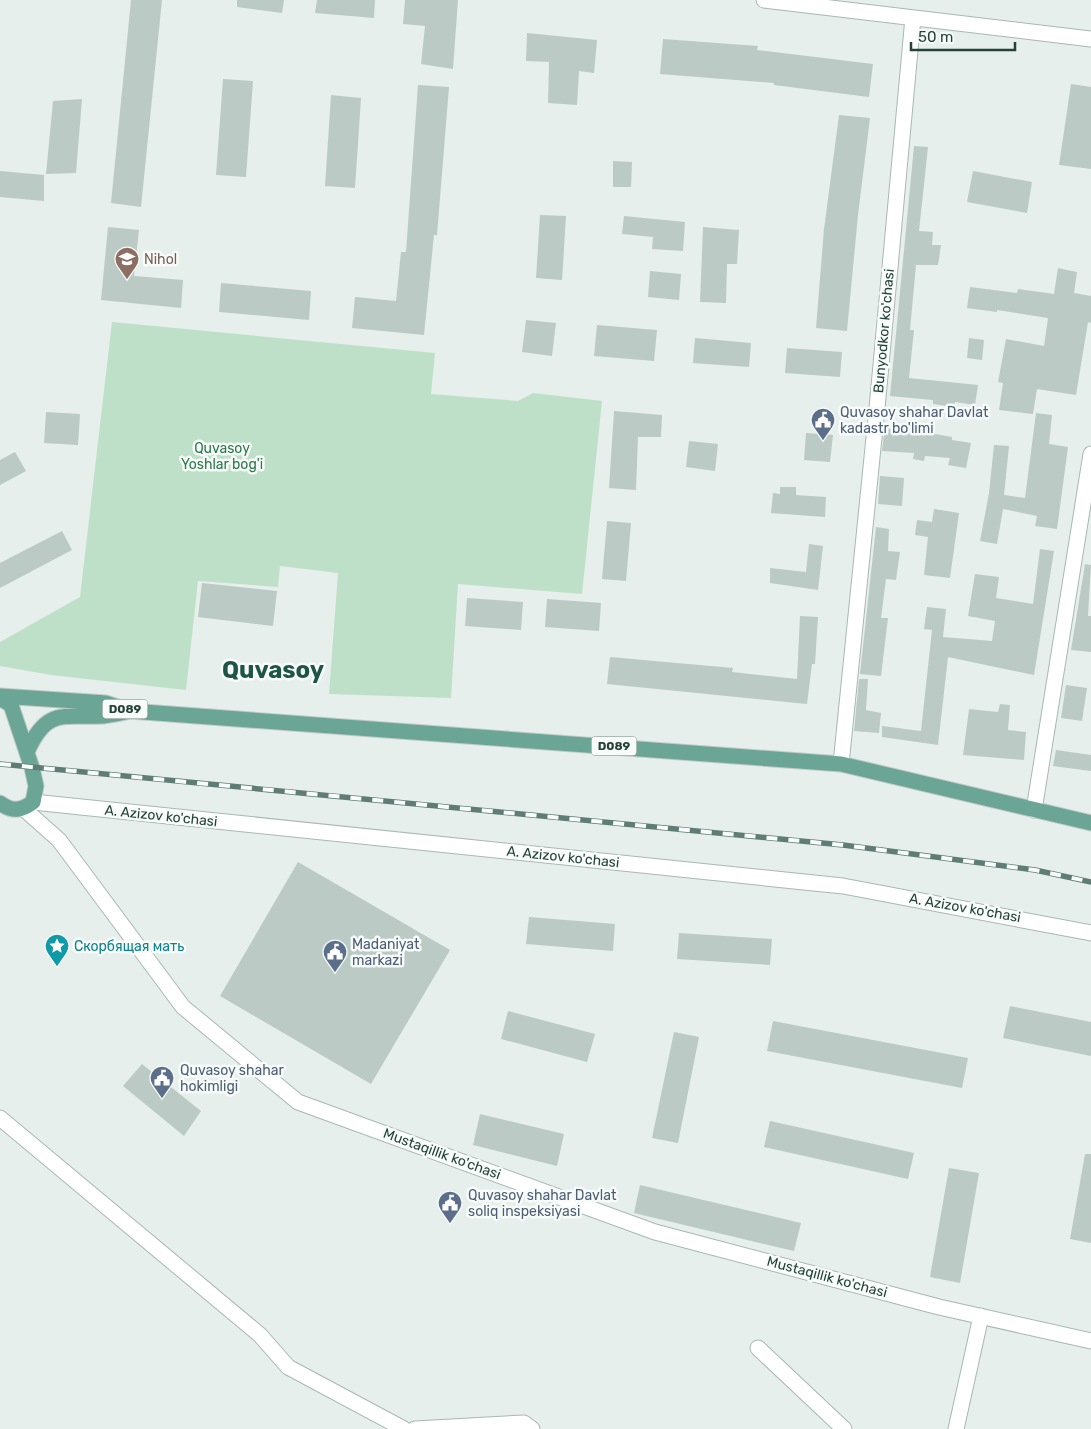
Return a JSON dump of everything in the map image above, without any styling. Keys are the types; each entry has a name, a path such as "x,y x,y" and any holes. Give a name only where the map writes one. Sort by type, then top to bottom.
{"main road":[{"name":"D089","path":"0,697 106,703 130,711 841,764 1091,823"},
{"name":"D089","path":"0,697 11,704 27,752 36,786 29,805"},
{"name":"D089","path":"27,752 34,735 46,723 64,715 105,716 130,711"},
{"path":"0,804 12,810 29,805"}],"street":[{"path":"764,0 1091,39"},
{"name":"Bunyodkor ko'chasi","path":"841,764 877,408 912,18"},
{"path":"1034,810 1091,454"},
{"name":"A. Azizov ko'chasi","path":"29,805 843,886 1091,933"},
{"name":"Mustaqillik ko'chasi","path":"29,805 59,840 183,1007 298,1102 655,1232 981,1316 1091,1341"},
{"path":"0,1118 260,1335 288,1367 404,1429"},
{"path":"956,1429 981,1316"},
{"path":"758,1348 844,1429"},
{"path":"415,1429 524,1423 532,1429"}],"green space":[{"name":"Quvasoy Yoshlar bog'i","path":"112,322 435,353 431,394 518,401 533,393 602,401 582,594 458,584 451,698 329,694 338,573 280,566 278,587 198,581 186,690 51,675 0,666 0,642 80,597"}],"building":[{"path":"131,0 162,0 141,207 111,203"},
{"path":"237,0 284,0 282,13 237,7"},
{"path":"317,0 375,0 374,18 315,13"},
{"path":"405,0 458,0 453,69 421,64 425,26 403,24"},
{"path":"527,33 597,40 594,73 579,71 577,105 548,103 549,62 526,61"},
{"path":"663,39 758,46 757,50 873,64 869,97 774,85 774,83 660,74"},
{"path":"223,79 253,81 246,177 216,175"},
{"path":"1071,84 1091,87 1091,169 1059,165"},
{"path":"418,85 449,87 437,235 434,235 424,335 352,328 355,297 396,301 401,252 406,252"},
{"path":"331,95 361,98 355,188 325,186"},
{"path":"82,99 76,173 46,174 53,101"},
{"path":"839,115 870,118 858,215 847,331 816,328 824,229"},
{"path":"914,146 928,147 919,231 933,232 932,245 941,245 938,265 916,265 910,330 914,330 909,378 978,385 975,405 955,402 954,407 933,404 933,400 890,396"},
{"path":"613,161 632,162 631,187 613,187"},
{"path":"0,171 44,175 44,201 0,197"},
{"path":"973,171 1032,182 1027,213 967,202"},
{"path":"540,215 566,216 562,280 536,278"},
{"path":"624,216 685,222 683,251 652,249 653,237 622,234"},
{"path":"108,227 139,230 134,276 183,280 181,308 101,300"},
{"path":"703,227 739,230 737,264 727,264 726,303 700,302"},
{"path":"1058,268 1077,272 1074,293 1091,296 1091,323 1088,322 1076,395 1037,389 1033,414 999,410 1003,383 998,382 1006,339 1044,346 1048,318 997,310 997,312 967,308 970,287 1017,293 1018,289 1054,294"},
{"path":"650,271 681,274 679,300 648,297"},
{"path":"221,283 311,291 309,320 219,312"},
{"path":"526,320 556,323 552,356 522,352"},
{"path":"597,325 657,330 654,361 594,356"},
{"path":"695,338 751,343 749,367 693,363"},
{"path":"969,338 984,340 982,360 967,358"},
{"path":"787,348 842,352 840,377 785,373"},
{"path":"614,411 662,415 661,437 638,437 636,490 609,488"},
{"path":"46,412 80,414 78,445 44,443"},
{"path":"1036,413 1052,415 1049,444 1068,447 1057,529 1035,526 1037,516 1003,509 997,544 980,541 989,493 994,445 1009,446 1004,495 1025,498"},
{"path":"885,425 952,437 952,440 971,443 966,468 948,465 950,458 925,456 924,461 913,459 914,453 882,451"},
{"path":"806,433 833,435 830,462 804,460"},
{"path":"689,441 718,444 715,471 686,467"},
{"path":"15,452 26,471 0,485 0,460"},
{"path":"880,476 904,478 902,506 878,504"},
{"path":"780,487 796,487 796,495 826,497 825,517 771,513 773,493 780,494"},
{"path":"934,509 959,513 950,578 924,575 928,537 915,535 917,520 932,522"},
{"path":"607,521 631,523 626,581 602,579"},
{"path":"876,527 889,529 888,551 900,552 896,580 886,579 881,618 888,618 881,676 860,674"},
{"path":"62,531 72,550 0,588 0,563"},
{"path":"809,544 823,546 818,590 770,583 770,568 806,572"},
{"path":"1040,549 1054,551 1034,675 948,657 938,745 882,737 882,726 921,731 932,630 924,629 927,607 946,609 943,637 992,641 995,621 968,616 975,574 999,577 996,598 1033,604"},
{"path":"1085,564 1091,565 1088,616 1091,616 1091,652 1071,650"},
{"path":"202,583 277,591 273,626 198,617"},
{"path":"467,598 523,602 521,630 465,626"},
{"path":"547,599 601,603 599,631 545,627"},
{"path":"800,616 818,617 815,664 812,664 807,704 607,684 610,657 733,668 732,672 797,679"},
{"path":"859,679 868,679 866,710 881,713 879,733 854,731"},
{"path":"1066,685 1087,688 1082,721 1061,718"},
{"path":"1000,704 1010,705 1008,730 1026,732 1024,760 963,755 969,709 998,712"},
{"path":"1056,750 1091,755 1091,771 1053,766"},
{"name":"Madaniyat markazi","path":"298,862 450,950 371,1084 220,996"},
{"path":"529,917 615,924 613,951 526,944"},
{"path":"679,933 772,939 770,965 677,959"},
{"path":"1010,1006 1091,1022 1091,1056 1003,1038"},
{"path":"508,1011 595,1034 587,1062 501,1039"},
{"path":"773,1021 968,1058 962,1088 767,1051"},
{"path":"674,1032 699,1037 678,1143 652,1138"},
{"name":"Quvasoy shahar hokimligi","path":"142,1064 201,1111 184,1136 123,1086"},
{"path":"480,1114 564,1134 557,1166 473,1145"},
{"path":"770,1121 914,1153 908,1179 764,1147"},
{"path":"1085,1154 1091,1154 1091,1243 1070,1239"},
{"path":"949,1168 979,1173 960,1283 930,1277"},
{"path":"640,1185 801,1223 794,1251 634,1213"}],"railway":[{"path":"0,764 843,845 1035,870 1091,882"}],"place":[{"name":"Nihol","path":"127,280"},
{"name":"Quvasoy shahar Davlat kadastr bo'limi","path":"823,441"},
{"name":"Скорбящая мать","path":"57,967"},
{"name":"Madaniyat markazi","path":"335,973"},
{"name":"Quvasoy shahar hokimligi","path":"162,1099"},
{"name":"Quvasoy shahar Davlat soliq inspeksiyasi","path":"450,1224"}],"district":[{"name":"Quvasoy","path":"273,670"}]}
